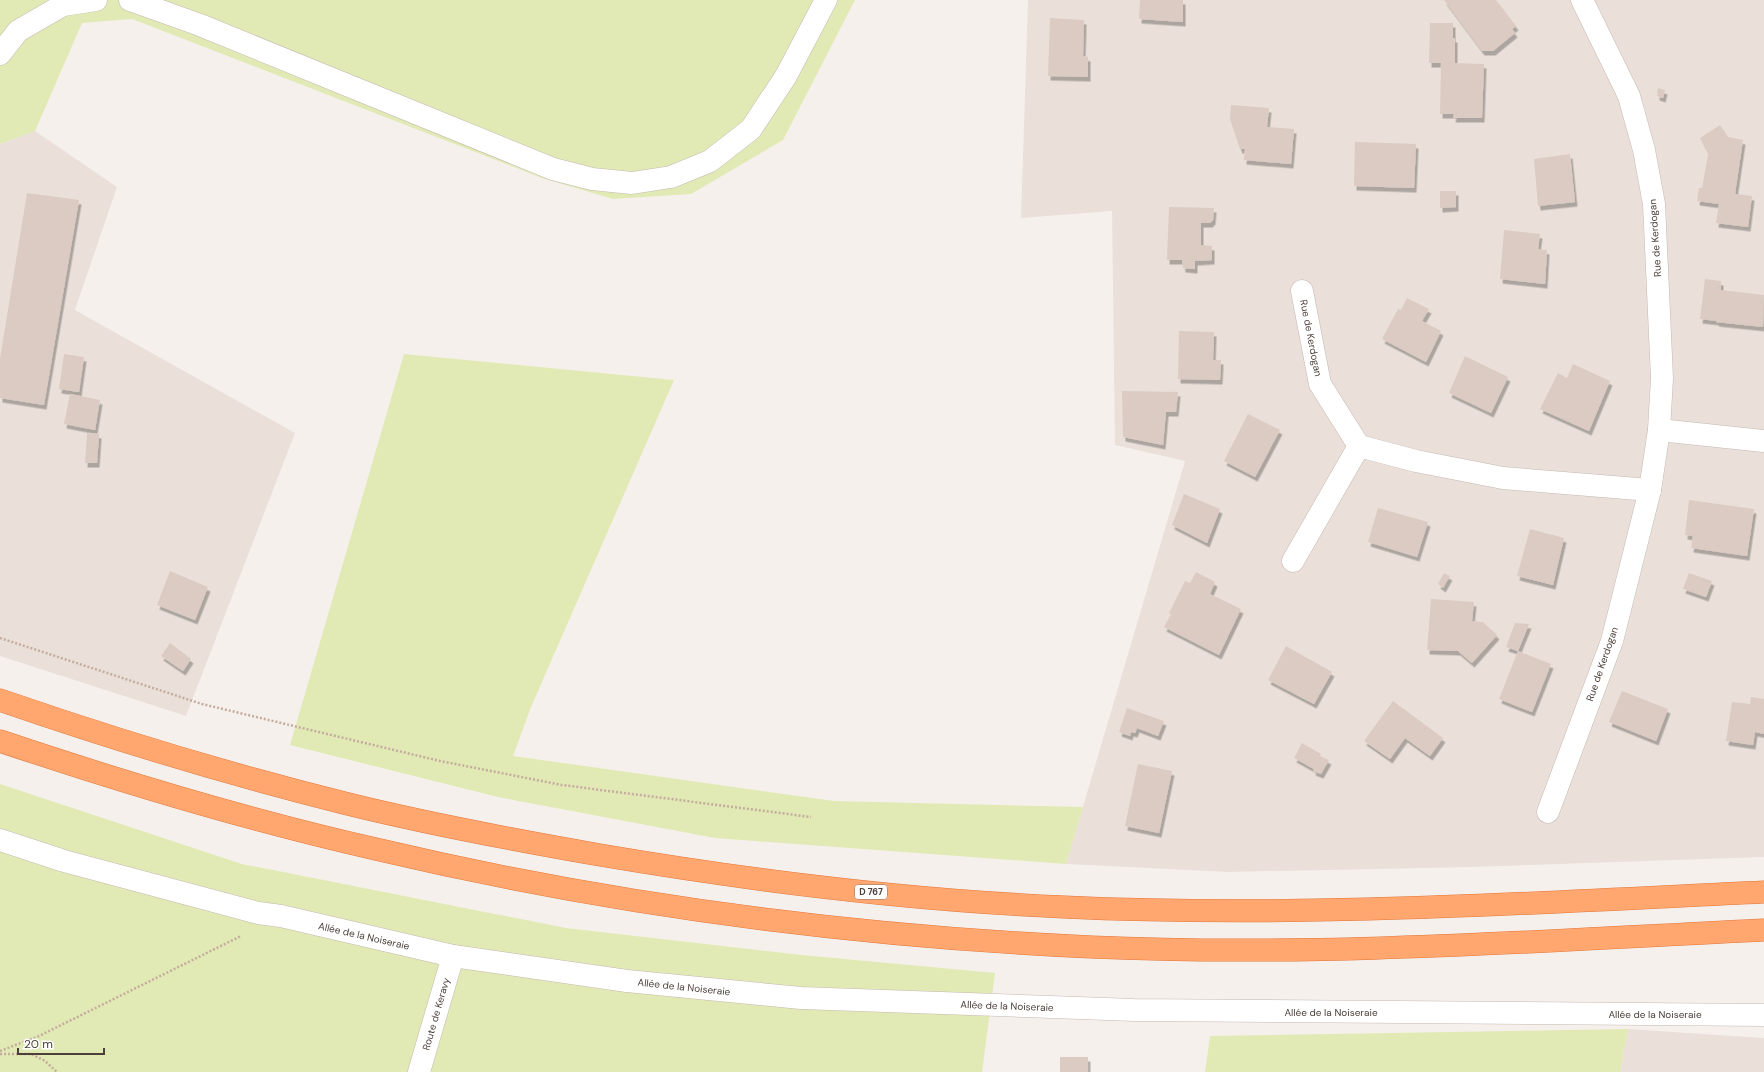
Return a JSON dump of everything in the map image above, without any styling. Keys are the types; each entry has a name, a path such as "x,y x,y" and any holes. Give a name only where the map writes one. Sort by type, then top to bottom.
{"highway":[{"name":"D 767","path":"0,700 84,729 272,784 349,804 513,840 684,869 785,884 983,903 1066,908 1251,911 1405,908 1764,892"},
{"path":"0,741 108,777 208,807 378,850 484,873 589,893 654,904 808,924 976,940 1091,947 1208,950 1423,946 1764,930"}],"street":[{"path":"0,54 18,31 63,5 96,0"},
{"path":"130,0 200,25 553,169 592,179 632,183 671,177 710,161 750,129 786,76 826,0"},
{"name":"Rue de Kerdogan","path":"1548,812 1612,642 1650,490 1659,430 1662,378 1654,204 1644,150 1629,96 1582,0"},
{"name":"Rue de Kerdogan","path":"1302,291 1320,384 1359,446"},
{"path":"1659,430 1764,441"},
{"path":"1293,561 1359,446 1416,461 1503,478 1650,490"},
{"name":"Allée de la Noiseraie","path":"0,840 64,861 258,913 281,916 453,956 627,981 801,998 1134,1010 1764,1015"},
{"name":"Route de Keravy","path":"419,1072 453,956"}],"path":[{"path":"0,638 202,704 440,761 562,785 811,817"},
{"path":"0,1051 39,1036 246,934"},
{"path":"0,1054 31,1054 45,1061 57,1072"}],"shaded area":[{"path":"1028,0 1764,0 1764,857 1472,867 1228,872 1066,864 1185,461 1115,445 1112,211 1021,218"},
{"path":"35,131 117,187 75,310 295,433 186,716 0,656 0,144"},
{"path":"1628,1029 1764,1038 1764,1072 1620,1072"}],"green space":[{"path":"0,0 855,0 783,140 691,194 613,199 542,178 132,19 82,23 35,131 0,144"},
{"path":"404,354 674,380 531,707 513,756 834,801 1083,807 1066,864 715,838 498,797 290,745"},
{"path":"0,784 242,864 566,928 802,955 995,973 982,1072 0,1072"},
{"path":"1628,1029 1620,1072 1205,1072 1210,1036"}],"building":[{"path":"1140,0 1183,0 1183,22 1139,19"},
{"path":"1444,0 1496,0 1516,26 1512,29 1515,33 1493,51 1482,51"},
{"path":"1050,18 1084,20 1083,56 1088,57 1088,77 1048,76"},
{"path":"1430,23 1453,23 1453,38 1455,38 1455,63 1484,64 1482,118 1453,118 1454,114 1440,114 1441,63 1429,63"},
{"path":"1658,88 1665,90 1663,98 1657,96"},
{"path":"1231,105 1269,108 1267,127 1294,129 1291,164 1244,160 1245,149 1240,149 1230,119"},
{"path":"1720,125 1728,137 1743,140 1735,194 1752,196 1748,227 1716,223 1719,204 1697,201 1699,188 1702,188 1709,155 1700,138"},
{"path":"1355,142 1416,144 1414,188 1354,186"},
{"path":"1570,154 1575,202 1538,206 1534,159"},
{"path":"1440,191 1456,191 1456,207 1440,208"},
{"path":"27,193 79,200 44,405 0,398 0,359"},
{"path":"1169,207 1214,208 1213,220 1210,223 1201,223 1201,245 1212,246 1212,260 1195,261 1195,269 1183,268 1182,260 1167,260"},
{"path":"1504,230 1540,234 1538,249 1547,250 1545,284 1500,279"},
{"path":"1705,279 1721,281 1721,290 1764,295 1763,327 1700,319"},
{"path":"1407,298 1429,309 1422,321 1441,331 1426,362 1382,339 1398,309 1401,310"},
{"path":"1179,331 1214,332 1213,360 1221,360 1220,380 1178,379"},
{"path":"64,354 84,357 79,392 59,389"},
{"path":"1465,356 1508,377 1491,413 1449,393"},
{"path":"1573,364 1610,381 1589,431 1540,409 1558,373 1567,378"},
{"path":"1122,391 1178,392 1176,412 1166,412 1163,445 1123,437"},
{"path":"70,394 100,400 95,430 64,424"},
{"path":"1248,414 1280,430 1255,477 1224,461"},
{"path":"87,433 99,434 97,463 85,463"},
{"path":"1184,494 1220,509 1207,543 1172,525"},
{"path":"1689,500 1754,509 1747,556 1691,548 1693,536 1685,535"},
{"path":"1378,508 1428,522 1417,557 1368,542"},
{"path":"1530,529 1564,538 1553,585 1517,576"},
{"path":"170,571 208,587 195,620 157,605"},
{"path":"1196,572 1215,582 1210,594 1241,609 1219,655 1164,627 1171,614 1169,613 1185,581 1190,583"},
{"path":"1444,573 1450,576 1443,588 1438,584"},
{"path":"1689,573 1712,581 1706,597 1683,589"},
{"path":"1431,599 1474,602 1472,621 1483,622 1497,635 1472,663 1458,651 1427,650"},
{"path":"1515,623 1529,624 1518,651 1506,647"},
{"path":"170,643 191,659 183,671 161,656"},
{"path":"1286,646 1332,672 1314,704 1268,680"},
{"path":"1518,651 1551,664 1532,712 1499,699"},
{"path":"1622,691 1668,709 1656,741 1609,722"},
{"path":"1751,697 1764,699 1764,734 1755,732 1753,745 1726,741 1732,702 1750,704"},
{"path":"1393,701 1443,738 1430,756 1405,738 1390,759 1364,741"},
{"path":"1127,708 1164,721 1158,736 1137,728 1135,733 1131,732 1130,736 1119,732"},
{"path":"1302,743 1321,754 1320,756 1329,760 1321,774 1313,771 1314,769 1294,758"},
{"path":"1138,764 1172,771 1159,833 1125,826"},
{"path":"1060,1057 1088,1057 1088,1072 1060,1072"}]}
